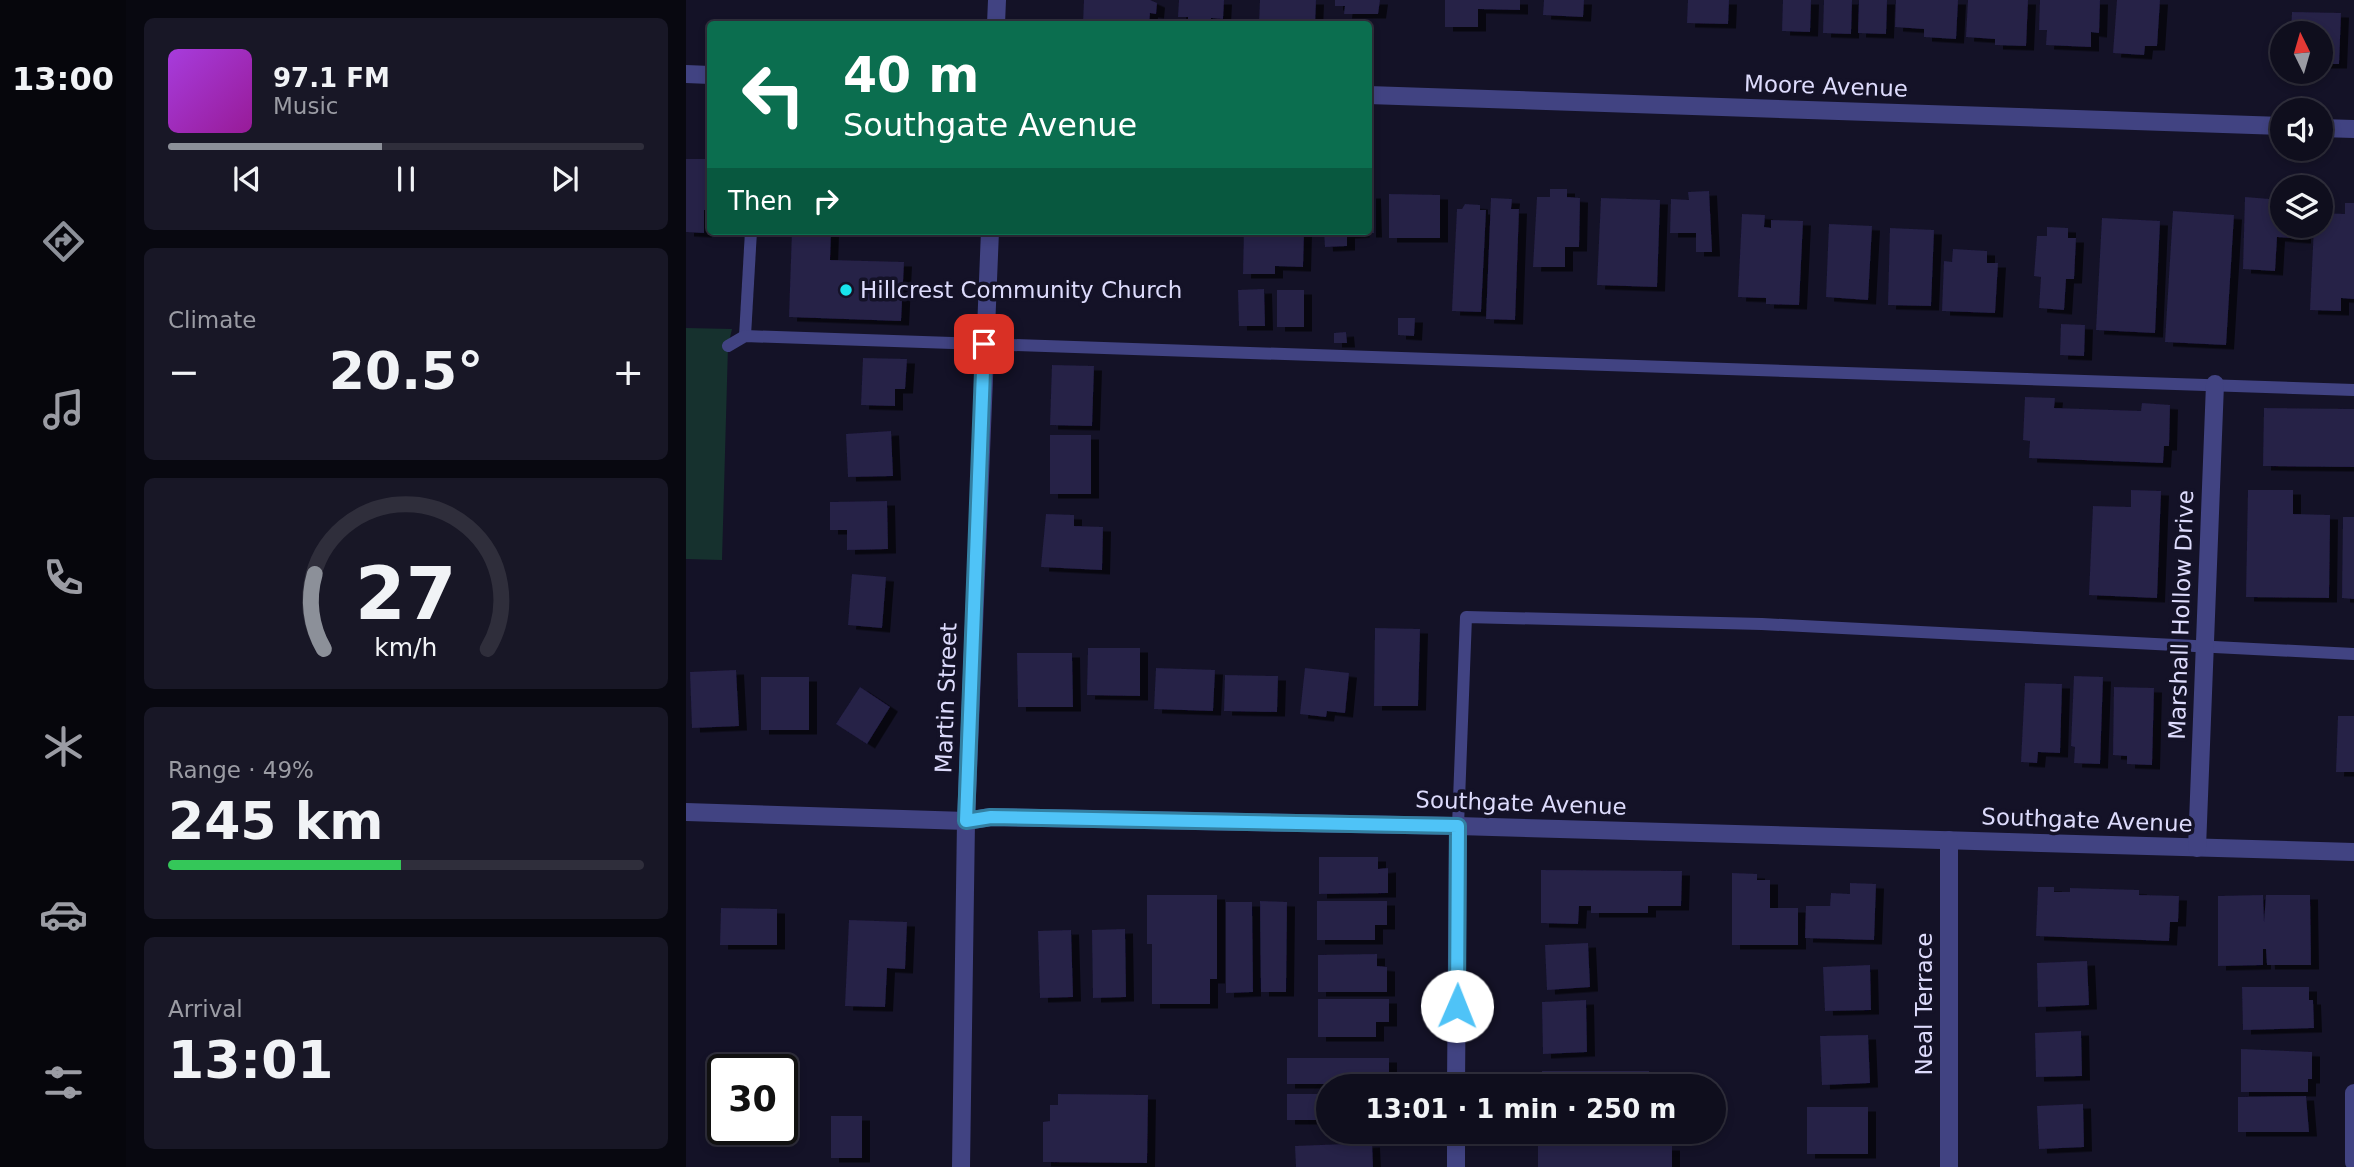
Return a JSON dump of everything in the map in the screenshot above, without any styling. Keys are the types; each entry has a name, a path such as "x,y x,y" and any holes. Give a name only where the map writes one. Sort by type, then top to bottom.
{"street":[{"path":"996,21 997,0"},
{"path":"686,74 707,75"},
{"name":"Moore Avenue","path":"1372,95 2270,126"},
{"path":"2333,128 2354,129"},
{"name":"Martin Street","path":"961,1167 966,821 990,235"},
{"name":"Marshall Hollow Drive","path":"2197,848 2214,384"},
{"name":"Southgate Avenue","path":"686,811 966,821 991,817 1458,826 2354,852"},
{"path":"1456,1074 1458,826"},
{"name":"Neal Terrace","path":"1949,840 1949,1167"},
{"path":"2354,1093 2354,1162"},
{"path":"1456,1144 1456,1167"}],"lane":[{"path":"745,336 751,235"},
{"path":"728,346 745,336 2354,390"},
{"path":"1458,826 1465,617 1762,624 2354,654"}],"green space":[{"path":"686,328 732,329 728,346 722,560 686,559"}],"building":[{"path":"1084,0 1150,0 1157,3 1156,14 1150,13 1149,21 1083,21"},
{"path":"1179,0 1224,0 1223,19 1188,21 1188,17 1178,17"},
{"path":"1260,0 1316,0 1315,21 1259,21"},
{"path":"1335,0 1380,0 1378,14 1344,14 1345,6 1335,6"},
{"path":"1445,0 1520,0 1520,10 1478,9 1478,27 1445,27"},
{"path":"1544,0 1584,0 1583,17 1543,15"},
{"path":"1688,0 1729,0 1728,24 1687,23"},
{"path":"1783,0 1811,0 1810,32 1782,31"},
{"path":"1824,0 1852,0 1851,34 1823,33"},
{"path":"1859,0 1887,0 1886,34 1858,33"},
{"path":"1896,0 1958,0 1956,39 1924,37 1924,29 1895,27"},
{"path":"1968,0 2028,0 2026,46 1995,45 1995,39 1966,37"},
{"path":"2040,0 2100,0 2099,33 2091,32 2091,47 2046,45 2047,30 2039,30"},
{"path":"2117,0 2160,0 2157,46 2145,46 2144,55 2113,53"},
{"path":"2292,12 2341,13 2339,64 2333,64 2333,21 2292,21"},
{"path":"686,159 707,159 704,233 686,232"},
{"path":"1550,189 1567,189 1567,197 1580,198 1579,247 1565,247 1565,267 1533,267 1537,197 1550,197"},
{"path":"1709,191 1712,252 1696,252 1696,233 1670,233 1671,199 1689,200 1688,192"},
{"path":"1372,194 1373,194 1372,233"},
{"path":"1389,194 1440,195 1440,238 1389,238"},
{"path":"2245,197 2270,199 2270,238 2277,238 2275,271 2243,269"},
{"path":"1491,198 1512,199 1511,209 1519,209 1515,320 1486,319"},
{"path":"1601,198 1660,200 1657,287 1597,285"},
{"path":"2345,203 2354,203 2354,299 2341,298 2341,311 2310,310 2313,238 2333,238 2333,214 2345,214"},
{"path":"1465,204 1480,205 1480,210 1486,210 1481,312 1452,311 1457,209 1462,209"},
{"path":"2173,211 2234,215 2226,345 2165,342"},
{"path":"1742,214 1765,215 1764,227 1771,228 1771,220 1803,221 1799,305 1766,304 1766,298 1738,297"},
{"path":"2102,218 2160,221 2155,333 2096,330"},
{"path":"1829,224 1872,226 1868,300 1826,297"},
{"path":"2047,227 2068,228 2068,238 2076,238 2074,279 2066,279 2064,310 2039,308 2041,277 2034,276 2037,236 2047,236"},
{"path":"1890,228 1934,230 1931,306 1888,305"},
{"name":"Hillcrest Community Church","path":"792,235 831,235 830,260 904,262 901,321 789,317"},
{"path":"1244,235 1304,235 1303,267 1275,266 1275,274 1243,274"},
{"path":"1324,235 1347,235 1347,246 1325,247"},
{"path":"1953,249 1987,251 1987,263 1998,263 1995,313 1942,311 1944,261 1952,262"},
{"path":"1264,289 1265,326 1239,326 1238,290"},
{"path":"1277,290 1304,290 1304,327 1277,327"},
{"path":"1398,318 1415,318 1414,336 1398,335"},
{"path":"2061,324 2085,325 2084,356 2060,355"},
{"path":"1346,332 1347,343 1334,343 1334,333"},
{"path":"863,358 907,359 905,389 895,389 895,406 861,405"},
{"path":"1052,365 1094,366 1092,426 1050,425"},
{"path":"2025,397 2055,398 2054,408 2141,411 2142,403 2170,405 2169,446 2164,446 2163,463 2029,458 2030,441 2023,440"},
{"path":"2264,408 2354,409 2354,467 2263,466"},
{"path":"891,431 893,476 848,477 846,434"},
{"path":"1050,435 1091,435 1091,494 1050,494"},
{"path":"2131,490 2161,491 2157,598 2089,595 2093,506 2131,507"},
{"path":"2248,490 2293,490 2293,514 2330,515 2329,598 2246,597"},
{"path":"887,501 888,549 847,550 847,530 830,530 830,502"},
{"path":"1046,514 1074,515 1074,526 1103,527 1102,570 1041,567"},
{"path":"2343,517 2354,517 2354,599 2342,598"},
{"path":"852,574 886,577 882,628 848,625"},
{"path":"1375,628 1420,629 1418,706 1374,706"},
{"path":"1088,648 1140,648 1140,696 1087,695"},
{"path":"1017,653 1072,653 1073,707 1018,707"},
{"path":"1156,668 1215,670 1213,711 1154,709"},
{"path":"1305,668 1349,673 1345,713 1327,711 1326,717 1300,714"},
{"path":"736,670 739,726 692,728 690,672"},
{"path":"1225,675 1278,676 1277,712 1224,711"},
{"path":"2074,676 2103,677 2100,764 2074,763 2075,747 2071,746"},
{"path":"761,677 809,677 809,730 761,730"},
{"path":"2025,683 2062,684 2060,753 2038,752 2037,763 2021,762"},
{"path":"860,687 890,707 867,744 836,724"},
{"path":"2114,687 2154,688 2152,765 2127,764 2127,756 2113,755"},
{"path":"2338,716 2354,716 2354,772 2336,772"},
{"path":"1319,857 1378,857 1378,869 1388,868 1388,893 1319,894"},
{"path":"1541,870 1682,871 1681,906 1648,906 1648,913 1591,913 1591,906 1579,906 1578,924 1541,923"},
{"path":"1732,873 1757,874 1757,880 1770,880 1770,908 1798,908 1798,945 1732,945"},
{"path":"1850,883 1876,884 1874,940 1805,938 1806,906 1830,906 1831,893 1850,894"},
{"path":"2038,887 2054,887 2054,892 2070,892 2070,888 2139,890 2139,895 2179,896 2178,922 2170,922 2169,941 2036,936"},
{"path":"1147,895 1217,895 1217,979 1210,979 1210,1004 1152,1004 1152,944 1147,944"},
{"path":"2263,895 2264,922 2266,895 2310,895 2311,965 2267,965 2266,949 2263,949 2263,965 2218,966 2218,896"},
{"path":"1260,901 1287,902 1286,992 1261,992"},
{"path":"1317,901 1387,901 1387,925 1375,925 1375,940 1317,940"},
{"path":"1226,902 1252,902 1253,992 1226,993"},
{"path":"721,908 777,909 777,945 720,945"},
{"path":"849,920 907,922 905,969 887,968 885,1007 845,1006"},
{"path":"1125,929 1126,997 1093,998 1092,930"},
{"path":"1071,930 1073,997 1040,998 1038,931"},
{"path":"1588,943 1590,987 1547,990 1545,945"},
{"path":"1377,954 1377,966 1387,967 1387,992 1318,992 1318,955"},
{"path":"2087,961 2089,1005 2038,1007 2037,963"},
{"path":"1870,965 1871,1010 1825,1011 1823,967"},
{"path":"2242,987 2309,987 2309,1000 2313,1000 2314,1028 2243,1030"},
{"path":"1318,999 1389,999 1389,1022 1376,1022 1376,1037 1318,1037"},
{"path":"1586,1000 1587,1052 1543,1054 1542,1002"},
{"path":"2081,1031 2082,1076 2036,1077 2035,1033"},
{"path":"1868,1035 1870,1083 1822,1085 1820,1036"},
{"path":"2241,1049 2312,1052 2312,1079 2308,1079 2308,1092 2241,1092"},
{"path":"1287,1058 1389,1058 1389,1074 1316,1074 1316,1084 1287,1084"},
{"path":"1542,1071 1649,1071 1649,1074 1542,1074"},
{"path":"1058,1094 1148,1095 1147,1163 1043,1162 1043,1122 1050,1121 1050,1105 1058,1105"},
{"path":"1287,1094 1316,1094 1316,1120 1287,1120"},
{"path":"2306,1096 2309,1132 2238,1132 2238,1097"},
{"path":"2083,1104 2084,1147 2039,1149 2037,1106"},
{"path":"1807,1107 1868,1107 1868,1154 1807,1154"},
{"path":"831,1116 862,1116 862,1158 831,1158"},
{"path":"1372,1144 1373,1167 1296,1167 1295,1146"},
{"path":"1538,1144 1672,1146 1672,1167 1538,1167"}],"place":[{"name":"Hillcrest Community Church","path":"846,290"}],"route":[{"path":"984,344 966,821 991,817 1458,826 1457,1006"}]}
